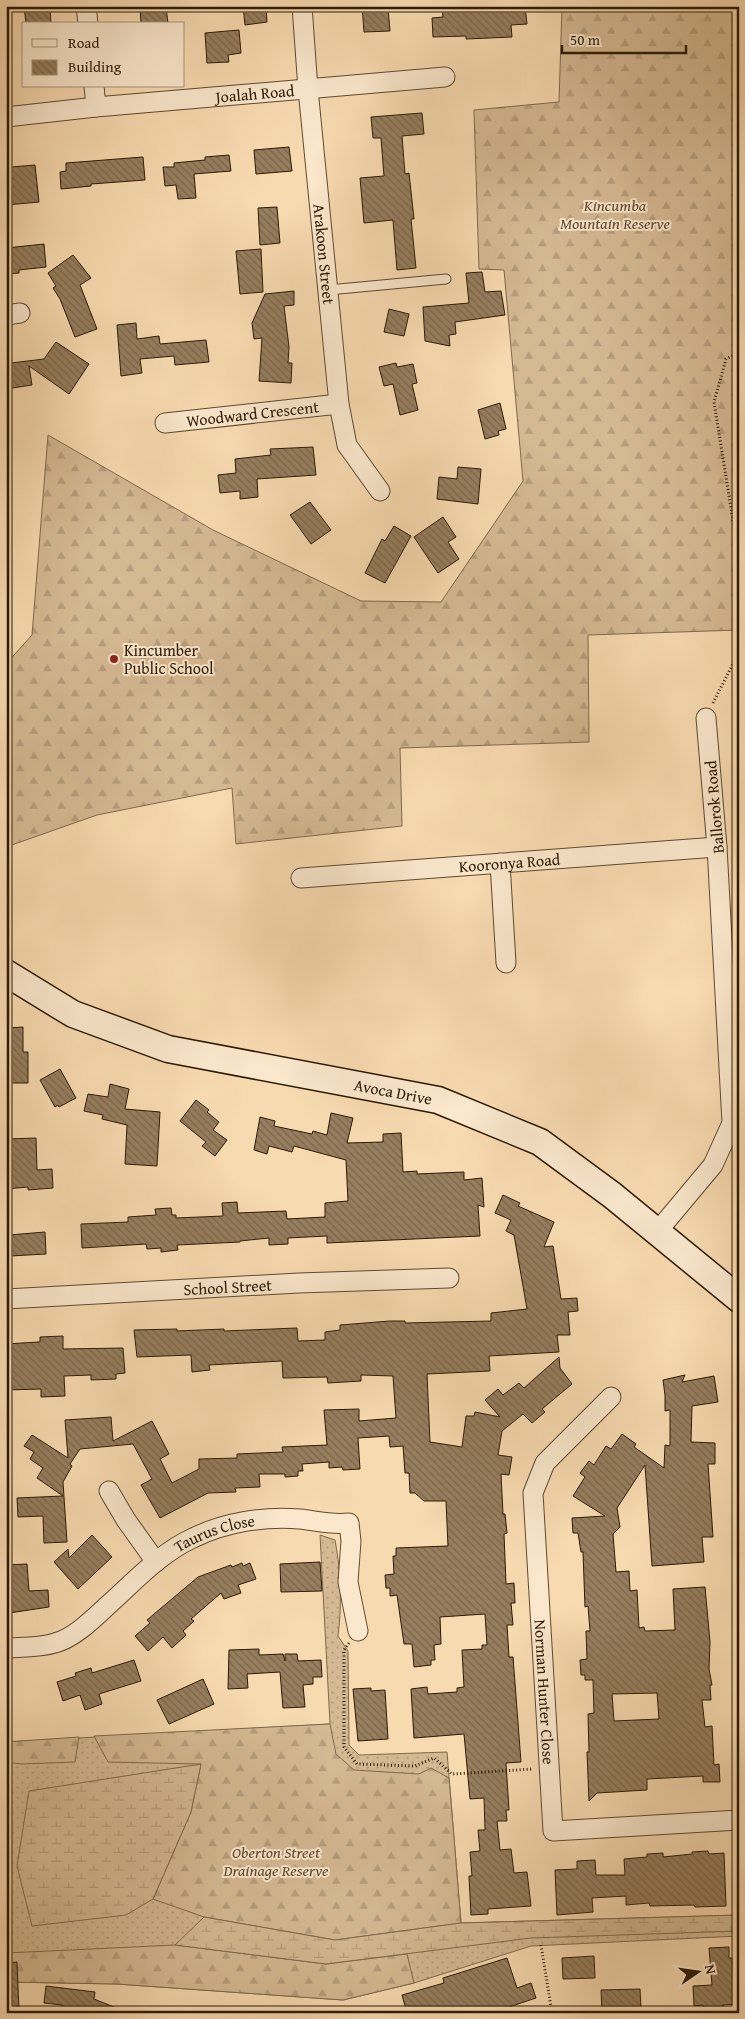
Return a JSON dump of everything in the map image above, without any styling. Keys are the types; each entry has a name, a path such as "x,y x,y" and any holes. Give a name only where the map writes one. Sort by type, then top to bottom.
{"main road":[{"name":"Avoca Drive","path":"6,972 73,1014 168,1049 438,1100 540,1142 612,1195 739,1299"}],"street":[{"path":"86,6 88,22"},
{"name":"Arakoon Street","path":"302,6 308,89 339,404 347,445 380,491"},
{"name":"Joalah Road","path":"6,118 96,107 445,77"},
{"path":"94,88 96,107"},
{"name":"Woodward Crescent","path":"165,423 339,404"},
{"name":"Ballorok Road","path":"657,1232 713,1165 732,1123 733,1043 706,718"},
{"name":"Kooronya Road","path":"301,878 717,847"},
{"path":"500,863 506,964"},
{"name":"School Street","path":"6,1299 298,1283 449,1278"},
{"name":"Norman Hunter Close","path":"611,1398 545,1463 533,1492 553,1831 739,1820"},
{"path":"109,1491 126,1520 156,1562"},
{"name":"Taurus Close","path":"6,1648 32,1647 57,1643 87,1626 156,1562 191,1538 216,1528 242,1522 300,1519 328,1524 349,1523 351,1541 348,1582 358,1631"}],"lane":[{"path":"328,290 446,279"}],"path":[{"path":"739,353 726,359 714,402 739,558"},
{"path":"706,718 739,652"},
{"path":"358,1631 344,1650 344,1747 357,1764 415,1766 434,1758 452,1774 549,1768"},
{"path":"540,1945 552,2013"}],"green space":[{"name":"Kincumba Mountain Reserve","path":"562,6 739,6 739,630 588,635 589,742 400,748 402,826 236,844 232,788 97,815 6,847 6,664 32,635 48,435 213,530 361,601 441,602 523,481 504,270 479,269 474,110 559,102"},
{"name":"Oberton Street Drainage Reserve","path":"320,1535 335,1540 339,1564 340,1612 338,1636 348,1651 349,1745 359,1755 447,1752 461,1923 739,1915 739,1936 531,1946 414,1983 343,2000 117,1984 6,1982 6,1742 330,1724"},
{"path":"330,1724 336,1754 354,1770 419,1774 431,1768 449,1778 461,1923 335,1940 204,1917 153,1899 191,1812 201,1764 108,1762 94,1736"},
{"path":"79,1737 75,1762 22,1764 6,1762 6,1742"},
{"path":"201,1764 191,1812 153,1899 126,1915 32,1926 17,1866 29,1791"},
{"path":"739,1915 739,1931 531,1938 326,1964 175,1945 204,1917 335,1940 461,1923"},
{"path":"175,1945 326,1964 407,1954 414,1983 343,2000 117,1984 6,1982 6,1953"}],"building":[{"path":"24,6 50,6 51,22 26,22"},
{"path":"140,6 166,6 168,22 141,22"},
{"path":"243,6 266,6 267,22 245,25"},
{"path":"362,6 388,8 390,31 364,32"},
{"path":"458,6 525,6 527,24 511,25 512,37 466,39 466,36 433,37 432,18 443,17 442,8"},
{"path":"239,30 241,53 228,55 229,62 207,63 205,33"},
{"path":"422,113 424,134 402,136 405,174 409,173 414,219 411,219 416,268 397,270 393,220 364,223 360,178 384,176 381,138 373,138 371,117"},
{"path":"289,147 292,171 256,174 254,150"},
{"path":"229,155 231,171 194,174 196,198 178,199 176,185 165,186 163,167 174,167 174,163 205,160 205,157"},
{"path":"143,157 145,180 91,184 91,186 61,189 60,172 66,171 66,163"},
{"path":"35,165 39,202 6,205 6,190 11,190 11,167"},
{"path":"277,207 280,243 260,245 258,208"},
{"path":"44,244 46,267 19,270 19,273 6,274 6,248"},
{"path":"261,249 263,292 240,294 236,251"},
{"path":"73,255 91,278 80,285 97,329 75,337 60,299 53,288 56,286 48,273"},
{"path":"482,272 485,292 501,291 505,315 455,322 456,334 449,335 450,346 425,341 423,307 469,303 466,273"},
{"path":"294,291 294,305 284,306 289,347 288,363 292,363 291,383 259,381 262,338 254,339 252,323 265,294"},
{"path":"389,309 409,314 404,336 384,332"},
{"path":"136,323 137,339 159,336 160,344 206,340 209,362 175,365 174,356 140,359 142,373 121,376 117,325"},
{"path":"56,342 89,364 69,394 29,366 32,385 6,389 6,367 11,366 11,363 44,359"},
{"path":"396,363 397,367 413,364 417,383 412,384 418,410 400,415 393,384 384,386 379,367"},
{"path":"500,403 506,429 498,431 499,435 485,439 478,410"},
{"path":"313,447 316,475 257,479 258,497 240,499 240,491 220,493 218,475 236,473 235,459 271,455 270,449"},
{"path":"458,467 481,469 478,504 437,499 439,477 457,479"},
{"path":"310,502 331,530 311,544 290,515"},
{"path":"443,517 456,537 448,542 459,559 438,573 414,537"},
{"path":"394,526 411,536 385,583 365,573 382,539 385,541"},
{"path":"23,1027 23,1052 28,1052 28,1083 9,1083 9,1072 6,1072 6,1031 8,1031 8,1028"},
{"path":"60,1069 76,1098 59,1107 58,1105 55,1107 40,1080"},
{"path":"110,1084 129,1089 125,1109 160,1112 157,1166 125,1164 127,1125 102,1119 103,1115 84,1111 88,1094 108,1097"},
{"path":"196,1100 209,1110 207,1112 219,1122 213,1130 227,1140 215,1156 202,1146 206,1142 180,1121"},
{"path":"331,1113 353,1118 347,1143 383,1142 383,1134 401,1133 403,1172 417,1171 417,1174 464,1172 464,1180 482,1178 484,1207 478,1205 480,1236 327,1243 327,1236 288,1238 288,1244 269,1245 269,1238 240,1242 177,1245 178,1250 161,1252 161,1248 147,1249 146,1244 82,1248 81,1224 128,1222 128,1217 156,1215 155,1209 171,1208 172,1215 176,1215 176,1218 223,1216 222,1203 237,1202 238,1213 286,1211 287,1219 325,1217 325,1203 348,1201 346,1160 294,1146 292,1152 269,1146 267,1154 254,1150 260,1117 275,1121 274,1126 312,1134 313,1131 327,1135"},
{"path":"36,1138 37,1170 52,1169 53,1188 28,1190 28,1187 6,1189 6,1139"},
{"path":"503,1195 520,1203 518,1206 554,1222 544,1247 553,1246 561,1299 577,1298 578,1311 568,1312 570,1335 557,1335 559,1352 489,1356 490,1371 427,1374 430,1442 462,1447 466,1416 474,1416 475,1412 500,1417 485,1400 498,1389 503,1395 519,1383 524,1388 559,1357 560,1368 572,1384 542,1409 545,1412 532,1423 523,1414 502,1431 498,1455 512,1457 509,1475 501,1474 503,1514 505,1514 507,1533 504,1534 506,1584 514,1583 515,1603 511,1603 513,1625 507,1625 509,1657 513,1657 521,1762 506,1763 509,1810 506,1810 507,1821 497,1821 500,1850 511,1849 514,1873 527,1872 531,1906 488,1909 488,1914 471,1915 469,1876 472,1876 470,1852 480,1851 478,1830 485,1830 484,1798 470,1799 464,1734 414,1738 411,1689 427,1687 428,1694 457,1692 457,1688 464,1687 462,1650 482,1649 482,1645 487,1645 485,1614 440,1617 441,1644 434,1645 435,1660 431,1660 431,1665 414,1667 412,1644 404,1644 397,1595 390,1596 390,1588 386,1588 385,1575 394,1574 393,1556 396,1556 396,1548 448,1546 446,1501 424,1501 415,1493 410,1493 409,1473 405,1473 403,1446 390,1447 389,1436 358,1438 360,1469 343,1470 342,1467 329,1468 329,1462 302,1464 303,1471 298,1471 298,1476 285,1477 285,1474 259,1474 260,1487 235,1488 236,1492 208,1493 160,1518 141,1485 152,1479 133,1444 80,1449 70,1464 72,1466 63,1482 67,1542 44,1543 43,1516 18,1517 17,1498 63,1496 37,1478 43,1468 30,1459 34,1452 24,1446 32,1435 68,1458 65,1420 111,1417 113,1441 152,1421 169,1454 160,1459 172,1483 199,1469 199,1459 237,1458 237,1454 283,1452 282,1447 327,1445 324,1410 359,1409 359,1421 396,1418 393,1376 361,1375 361,1381 328,1383 327,1377 283,1378 282,1361 209,1365 210,1370 192,1372 191,1355 137,1357 134,1330 224,1329 224,1331 297,1328 298,1341 325,1340 325,1332 340,1330 340,1325 390,1321 405,1321 405,1323 491,1321 491,1313 527,1309 514,1235 506,1231 511,1220 495,1213"},
{"path":"45,1232 46,1254 10,1256 9,1235"},
{"path":"63,1336 63,1349 123,1348 125,1373 116,1374 116,1379 91,1380 91,1375 64,1376 65,1396 41,1397 41,1389 6,1390 6,1344 40,1342 40,1337"},
{"path":"685,1375 682,1382 714,1376 718,1402 692,1406 691,1442 715,1443 715,1464 708,1464 713,1537 702,1537 704,1562 652,1566 645,1465 617,1508 620,1527 613,1534 616,1572 629,1571 630,1591 637,1590 639,1628 644,1627 645,1631 675,1630 673,1589 705,1587 710,1642 709,1669 712,1685 710,1685 711,1700 702,1700 705,1727 712,1726 714,1765 719,1764 720,1782 703,1782 703,1776 647,1779 647,1790 597,1793 589,1801 588,1714 594,1713 593,1680 585,1680 585,1675 581,1675 580,1660 587,1659 586,1631 590,1631 588,1606 585,1607 583,1552 581,1552 578,1533 573,1533 572,1518 605,1516 573,1496 585,1477 580,1473 589,1461 594,1465 606,1446 611,1449 622,1434 636,1444 634,1447 664,1468 665,1445 670,1446 670,1410 665,1411 663,1380","holes":["657,1693 659,1719 614,1721 612,1694"]},
{"path":"92,1535 112,1557 78,1589 54,1562 68,1549 69,1558"},
{"path":"320,1562 322,1591 281,1592 280,1564"},
{"path":"242,1563 243,1566 250,1563 256,1579 238,1585 241,1593 224,1599 221,1593 191,1619 194,1621 183,1631 186,1635 172,1648 163,1637 148,1651 135,1636 150,1623 147,1620 198,1577"},
{"path":"27,1564 29,1591 48,1590 49,1607 9,1613 6,1565"},
{"path":"259,1649 259,1655 283,1654 285,1661 285,1654 297,1654 298,1661 321,1660 322,1677 313,1677 313,1684 303,1685 305,1707 283,1708 280,1672 247,1674 248,1688 228,1689 229,1650"},
{"path":"134,1660 141,1681 99,1694 102,1704 85,1710 80,1695 63,1701 57,1682 76,1676 75,1673 91,1668 92,1673"},
{"path":"203,1679 214,1704 169,1724 157,1700"},
{"path":"371,1688 371,1691 385,1690 388,1739 358,1741 353,1689"},
{"path":"708,1851 709,1854 724,1853 726,1906 650,1906 649,1903 626,1905 626,1896 592,1898 593,1912 557,1915 555,1870 577,1869 577,1861 595,1860 596,1875 625,1875 624,1859 647,1857 647,1854 663,1853 663,1857"},
{"path":"729,1947 729,1958 732,1958 736,2004 723,2005 724,2013 704,2013 703,2005 694,2006 693,1986 712,1985 709,1948"},
{"path":"594,1956 595,1978 563,1979 562,1958"},
{"path":"507,1958 517,1988 531,1983 536,1998 491,2013 407,2013 402,1995 444,1983 443,1978"},
{"path":"17,1962 19,2010 6,2010 6,1963"},
{"path":"46,1986 95,1992 94,1999 119,2009 118,2013 80,2009 79,2013 61,2013 62,2005 44,2003"},
{"path":"640,1989 641,2009 624,2010 624,2013 602,2013 601,1990"}],"place":[{"name":"Kincumber Public School","path":"114,659"}]}
